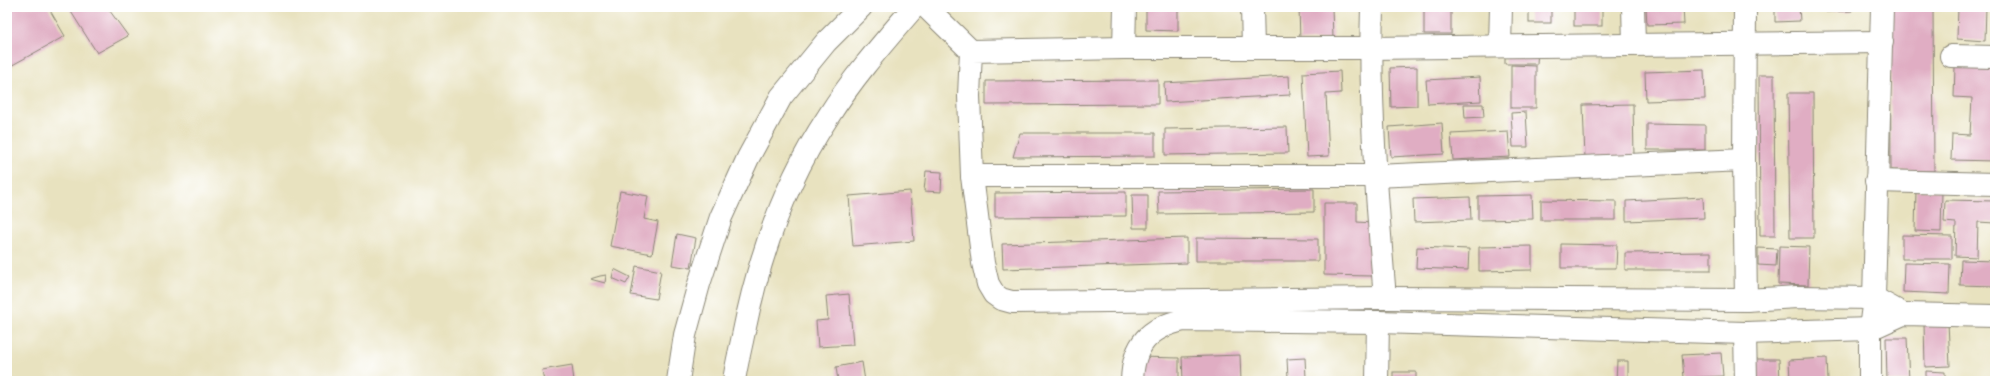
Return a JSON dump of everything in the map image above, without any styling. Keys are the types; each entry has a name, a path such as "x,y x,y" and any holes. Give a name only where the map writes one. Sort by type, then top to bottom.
{"street":[{"path":"678,381 685,335 699,284 721,216 748,158 781,97 826,42 861,7"},
{"path":"734,381 750,300 769,240 798,169 828,117 865,64 914,7"},
{"path":"926,7 971,50 1124,48 1371,48 1745,42 1882,42"},
{"path":"1124,48 1125,7"},
{"path":"1252,7 1253,48"},
{"path":"1372,7 1371,48 1375,176 1385,298"},
{"path":"1500,7 1500,46"},
{"path":"1633,7 1634,44"},
{"path":"1745,7 1744,160 1746,300"},
{"path":"1870,381 1870,329 1874,298 1876,181 1882,42 1882,7"},
{"path":"971,50 969,90 972,176 983,262 988,284 997,296 1005,300 1027,302 1385,298 1746,300 1798,297 1874,298 1903,314"},
{"path":"1951,56 1995,57"},
{"path":"972,176 1375,176 1744,160"},
{"path":"1876,181 1995,184"},
{"path":"1132,381 1132,370 1142,343 1150,333 1172,323 1199,320 1378,322 1745,333 1870,329 1903,314 1995,316"},
{"path":"1376,381 1378,322"},
{"path":"1745,333 1746,381"}],"building":[{"path":"7,7 48,7 65,36 7,68"},
{"path":"68,7 107,7 128,36 97,53"},
{"path":"1146,7 1178,7 1178,31 1146,30"},
{"path":"1232,7 1232,9 1199,8"},
{"path":"1299,7 1332,7 1333,39 1300,41"},
{"path":"1424,7 1451,7 1451,34 1424,34"},
{"path":"1529,7 1551,7 1551,23 1529,23"},
{"path":"1574,7 1602,7 1602,26 1574,26"},
{"path":"1646,7 1683,7 1684,24 1647,25"},
{"path":"1775,7 1799,7 1800,21 1775,22"},
{"path":"1826,7 1852,7 1852,11 1826,12"},
{"path":"1890,7 1933,7 1934,171 1891,170"},
{"path":"1958,7 1986,7 1985,41 1957,39"},
{"path":"1538,49 1537,64 1505,64 1505,50"},
{"path":"1511,65 1536,66 1536,108 1511,108"},
{"path":"1417,67 1417,106 1391,107 1390,68"},
{"path":"1955,67 1995,68 1995,161 1951,160 1952,134 1970,135 1972,98 1954,97"},
{"path":"1704,70 1705,99 1646,101 1645,72"},
{"path":"1340,71 1341,93 1326,94 1329,156 1307,157 1303,73"},
{"path":"1759,75 1774,75 1775,236 1760,236"},
{"path":"1289,76 1290,95 1165,102 1164,83"},
{"path":"1480,77 1481,101 1428,104 1426,80"},
{"path":"1158,80 1158,104 986,105 986,81"},
{"path":"1788,93 1813,93 1814,238 1790,238"},
{"path":"1464,104 1483,104 1484,117 1465,118"},
{"path":"1633,104 1634,157 1585,159 1583,105"},
{"path":"1526,112 1528,147 1513,147 1511,113"},
{"path":"1442,123 1444,154 1391,157 1389,127"},
{"path":"1647,124 1705,125 1705,150 1647,150"},
{"path":"1287,127 1288,153 1165,155 1165,129"},
{"path":"1508,131 1510,157 1453,160 1451,134"},
{"path":"1020,133 1155,133 1155,156 1013,157"},
{"path":"926,171 942,172 941,192 924,191"},
{"path":"1314,189 1314,212 1159,214 1158,191"},
{"path":"1916,190 1942,191 1941,232 1915,231"},
{"path":"620,191 648,196 644,219 658,222 652,254 610,246"},
{"path":"910,191 914,241 853,246 849,196"},
{"path":"1126,192 1126,216 995,217 995,193"},
{"path":"1132,195 1148,195 1148,228 1133,228"},
{"path":"1532,195 1533,219 1478,220 1478,196"},
{"path":"1470,197 1471,220 1414,222 1413,199"},
{"path":"1703,197 1704,218 1626,221 1626,201"},
{"path":"1541,200 1616,201 1616,220 1541,220"},
{"path":"1945,200 1995,201 1995,223 1978,222 1977,257 1955,256 1956,223 1944,222"},
{"path":"1324,203 1357,203 1357,222 1372,223 1372,276 1324,275"},
{"path":"677,234 696,238 691,268 672,265"},
{"path":"1902,235 1952,236 1952,259 1902,259"},
{"path":"1187,238 1187,263 1003,269 1002,244"},
{"path":"1196,238 1318,239 1318,261 1196,261"},
{"path":"1561,244 1617,245 1616,268 1561,268"},
{"path":"1532,246 1532,270 1479,271 1479,247"},
{"path":"1779,246 1809,247 1808,285 1778,284"},
{"path":"1417,247 1469,249 1468,270 1416,268"},
{"path":"1758,248 1777,249 1776,266 1758,265"},
{"path":"1711,252 1711,270 1625,270 1625,253"},
{"path":"1961,260 1995,261 1995,286 1960,285"},
{"path":"1904,263 1950,264 1949,294 1903,292"},
{"path":"636,266 661,271 656,299 631,295"},
{"path":"614,269 630,277 626,284 612,278"},
{"path":"606,275 605,283 590,279 600,276"},
{"path":"849,294 853,345 818,347 816,321 828,320 826,296"},
{"path":"1948,322 1950,366 1925,367 1924,323"},
{"path":"1886,338 1907,338 1909,381 1887,381"},
{"path":"1721,353 1723,376 1684,378 1682,355"},
{"path":"1240,355 1241,381 1183,381 1182,357"},
{"path":"1139,357 1179,358 1179,380 1139,379"},
{"path":"1305,358 1306,378 1288,378 1287,359"},
{"path":"1827,358 1828,381 1790,381 1789,360"},
{"path":"1752,359 1779,359 1780,381 1753,381"},
{"path":"1617,361 1628,361 1628,381 1616,381"},
{"path":"862,362 865,381 838,381 836,367"},
{"path":"572,365 574,381 544,381 542,370"},
{"path":"1926,371 1945,372 1945,381 1926,381"},
{"path":"1393,372 1416,372 1416,381 1393,381"}]}
